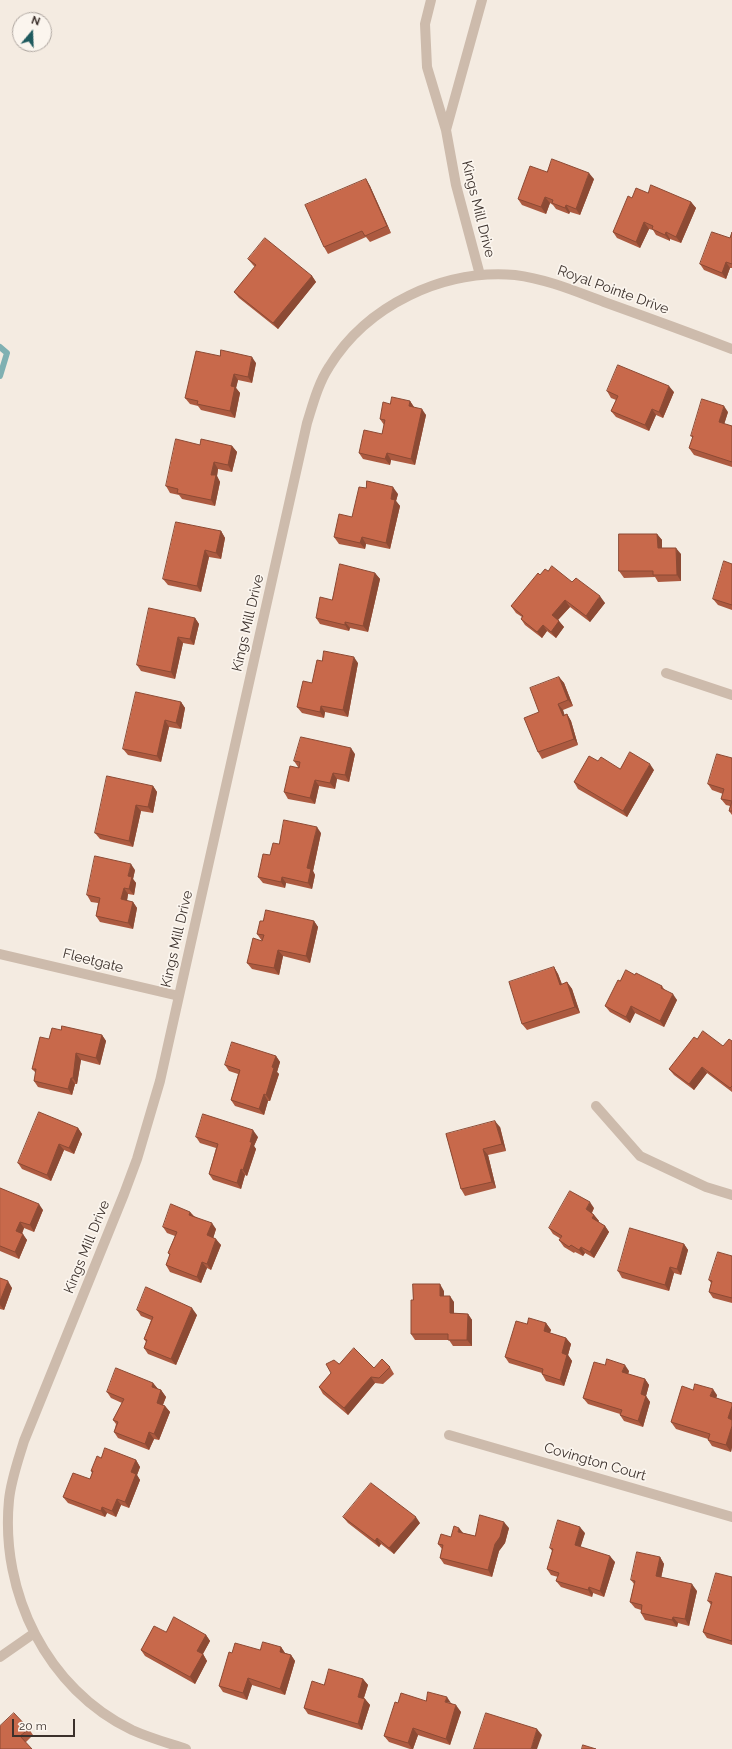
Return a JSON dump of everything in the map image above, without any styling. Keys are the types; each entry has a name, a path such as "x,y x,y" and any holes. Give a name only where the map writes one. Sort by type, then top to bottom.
{"street":[{"name":"Kings Mill Drive","path":"186,1749 152,1739 112,1719 94,1706 66,1680 47,1656 33,1634 18,1599 9,1562 7,1523 9,1500 13,1478 24,1441 137,1159 160,1081 305,431 317,391 329,367 344,346 362,328 384,310 403,298 430,286 454,279 480,275 456,186 446,130 427,67 425,24 431,0"},
{"name":"Kings Mill Drive","path":"446,130 482,0"},
{"name":"Royal Pointe Drive","path":"480,275 515,276 548,282 732,348"},
{"path":"666,673 732,695"},
{"name":"Fleetgate","path":"0,954 179,996"},
{"path":"596,1106 640,1156 706,1187 732,1194"},
{"name":"Covington Court","path":"449,1435 732,1517"},
{"path":"0,1657 33,1634"}],"building":[{"path":"552,159 589,173 576,209 566,205 565,208 552,203 553,200 545,197 541,207 518,199 530,166 547,172"},
{"path":"366,179 387,226 365,236 362,231 324,247 305,205"},
{"path":"651,185 691,202 676,237 666,232 665,235 652,229 653,226 644,222 636,242 613,232 628,196 632,198 636,188 648,193"},
{"path":"712,232 730,238 732,232 732,264 726,262 722,273 700,264"},
{"path":"265,238 312,276 273,323 234,292 256,265 248,259"},
{"path":"221,350 252,357 248,377 234,374 231,386 235,387 230,411 197,404 198,401 185,398 196,351 220,356"},
{"path":"618,365 669,386 659,412 652,409 645,425 611,411 618,396 607,391"},
{"path":"392,397 410,401 409,406 422,409 411,459 387,453 385,459 359,453 364,430 382,434 385,420 380,419 383,402 390,404"},
{"path":"702,399 724,406 719,422 732,426 732,462 689,448"},
{"path":"176,439 200,445 201,439 232,446 228,465 214,462 211,475 216,475 211,500 177,493 178,489 166,486"},
{"path":"367,481 393,487 391,499 395,500 386,543 362,537 360,543 334,537 339,514 352,517 359,487 366,488"},
{"path":"176,522 221,531 216,553 205,550 197,586 163,579"},
{"path":"619,534 657,534 658,548 676,548 677,575 653,575 653,571 619,571"},
{"path":"724,561 732,564 732,605 713,599"},
{"path":"340,564 375,573 363,626 345,622 345,625 316,618 320,597 332,600"},
{"path":"552,566 572,582 576,578 600,596 586,616 565,600 552,615 559,621 551,632 543,625 537,632 521,619 523,616 511,606 538,573 540,575 545,569 548,571"},
{"path":"149,608 195,618 190,639 178,637 171,672 137,665"},
{"path":"324,651 354,657 343,710 321,706 320,712 297,707 303,681 312,683 317,660 322,661"},
{"path":"559,677 568,700 558,704 563,716 567,714 574,739 538,752 524,718 539,712 530,688"},
{"path":"136,692 181,702 176,723 165,720 157,756 123,749"},
{"path":"301,737 351,748 345,775 333,773 330,783 315,780 310,798 284,792 290,766 299,768 300,762 294,761"},
{"path":"630,752 650,764 623,811 574,782 589,756 598,761 601,757 620,769"},
{"path":"717,754 732,758 732,801 721,799 724,789 708,784"},
{"path":"107,776 153,786 148,807 136,805 129,841 95,833"},
{"path":"732,801 732,811 729,811"},
{"path":"284,820 317,827 307,868 311,869 308,883 282,877 281,882 258,877 263,854 270,855 273,843 279,844"},
{"path":"95,856 131,864 128,876 132,877 129,889 124,888 121,899 133,902 128,923 96,916 100,898 87,895"},
{"path":"266,910 314,921 306,956 278,950 274,968 247,963 253,938 262,941 264,935 257,934 260,921 263,921"},
{"path":"554,967 560,985 567,982 575,1007 522,1024 509,982"},
{"path":"626,970 635,975 636,973 662,986 661,988 673,994 660,1021 631,1006 626,1017 605,1006 618,980 620,981"},
{"path":"62,1026 102,1035 96,1058 76,1053 73,1078 71,1078 68,1089 34,1081 36,1069 32,1069 40,1037 49,1039 52,1028 61,1030"},
{"path":"703,1031 723,1046 729,1039 732,1041 732,1086 730,1088 702,1067 689,1084 669,1069 694,1037 697,1039"},
{"path":"232,1042 276,1056 266,1095 264,1094 259,1109 231,1100 240,1070 225,1065"},
{"path":"39,1112 78,1128 69,1148 59,1144 47,1175 18,1163"},
{"path":"203,1114 253,1130 250,1142 252,1142 237,1183 209,1174 218,1144 196,1137"},
{"path":"495,1121 502,1144 483,1149 492,1182 461,1189 446,1134"},
{"path":"0,1188 39,1204 30,1225 20,1222 16,1231 23,1234 15,1252 0,1246"},
{"path":"570,1191 590,1202 586,1209 594,1215 592,1218 605,1226 590,1252 581,1247 579,1250 571,1245 569,1247 559,1240 562,1236 549,1228"},
{"path":"171,1204 190,1212 189,1215 212,1223 207,1235 216,1239 207,1264 202,1262 197,1277 166,1265 170,1254 168,1253 177,1232 163,1227"},
{"path":"630,1228 684,1244 677,1269 670,1267 665,1285 618,1271"},
{"path":"718,1252 732,1256 732,1298 709,1292 712,1281 709,1280"},
{"path":"0,1278 8,1281 0,1301"},
{"path":"413,1284 440,1284 440,1296 450,1296 450,1313 468,1314 467,1340 448,1340 448,1334 411,1334 411,1300 413,1300"},
{"path":"146,1287 192,1308 171,1359 144,1348 147,1340 144,1339 153,1317 137,1310"},
{"path":"529,1318 546,1323 544,1331 566,1338 562,1353 567,1355 560,1380 542,1374 543,1369 505,1357 516,1321 527,1324"},
{"path":"354,1348 374,1368 382,1359 390,1367 379,1378 371,1377 344,1408 319,1387 331,1373 326,1364 334,1360 339,1364"},
{"path":"607,1359 625,1365 622,1372 645,1379 641,1394 646,1396 638,1421 620,1415 622,1410 583,1398 594,1362 605,1365"},
{"path":"116,1368 153,1383 152,1387 161,1390 157,1403 165,1406 154,1434 149,1432 145,1444 114,1432 118,1422 113,1420 124,1399 107,1392"},
{"path":"695,1384 713,1389 710,1396 732,1403 728,1418 732,1420 732,1426 726,1445 708,1440 710,1434 671,1422 682,1386 693,1390"},
{"path":"105,1448 136,1460 131,1472 136,1474 125,1502 117,1499 112,1511 102,1507 101,1511 63,1497 73,1473 90,1479 93,1471 91,1471 97,1456 101,1458"},
{"path":"371,1483 416,1517 389,1548 377,1538 375,1541 343,1517"},
{"path":"480,1515 504,1522 500,1537 495,1544 488,1570 440,1558 443,1545 438,1544 441,1534 451,1537 454,1526 459,1528 458,1532 475,1536"},
{"path":"558,1520 580,1527 575,1545 610,1556 600,1591 589,1587 588,1590 556,1581 559,1573 547,1569 553,1549 550,1548"},
{"path":"637,1552 660,1557 656,1576 692,1584 685,1619 673,1617 672,1620 641,1613 642,1605 630,1602 635,1581 631,1580"},
{"path":"716,1573 732,1577 732,1641 703,1632 712,1602 708,1601"},
{"path":"174,1617 206,1635 197,1651 203,1654 190,1677 141,1650 154,1626 166,1632"},
{"path":"263,1642 281,1647 280,1652 291,1655 280,1689 248,1678 243,1693 219,1686 229,1652 232,1653 235,1643 260,1650"},
{"path":"329,1669 363,1679 358,1697 365,1699 358,1724 304,1708 312,1681 324,1685"},
{"path":"428,1692 447,1697 445,1702 456,1705 446,1739 413,1728 408,1743 384,1736 395,1702 398,1703 401,1693 426,1701"},
{"path":"14,1713 29,1729 20,1736 32,1749 0,1749 0,1726"},
{"path":"486,1713 537,1729 531,1749 474,1749"},
{"path":"583,1745 596,1749 582,1749"}],"waterway":[{"path":"0,347 7,353 0,376"}]}
